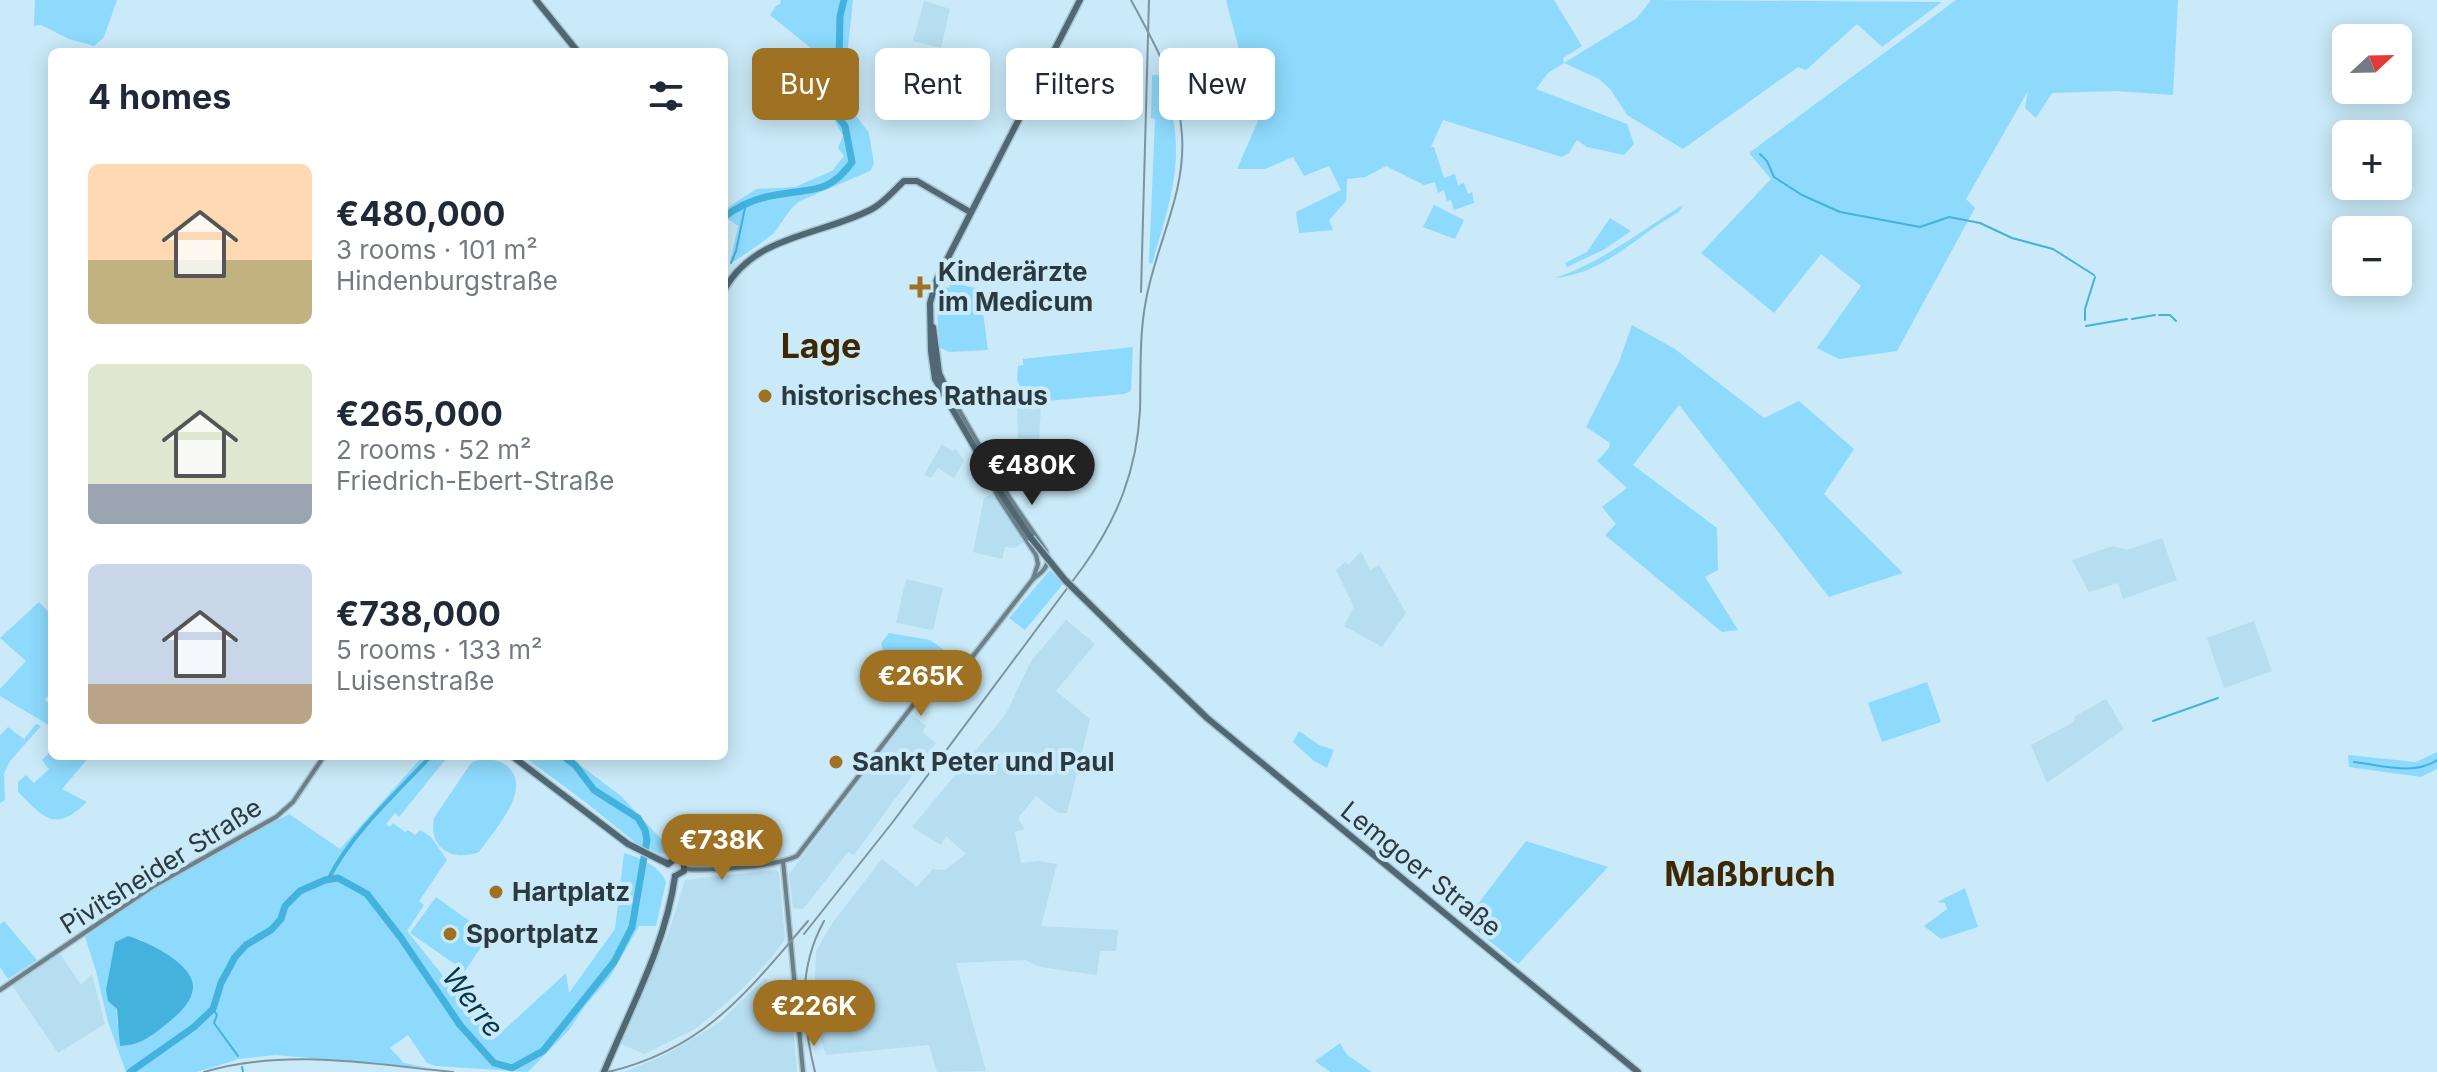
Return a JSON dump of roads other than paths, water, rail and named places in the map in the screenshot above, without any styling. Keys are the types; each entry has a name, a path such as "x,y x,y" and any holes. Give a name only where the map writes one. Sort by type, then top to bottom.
{"main road":[{"path":"536,0 575,48"},
{"path":"992,478 935,379 932,361 933,289 1080,0"},
{"path":"728,278 730,272 771,245 872,209 904,181 917,181 970,212"},
{"path":"931,311 939,373 992,478"},
{"path":"685,869 783,861 800,853 924,691 966,665 1037,573 1047,565 1047,554 1009,497 948,393"},
{"path":"978,454 998,497 1034,551 1037,573"},
{"name":"Lemgoer Straße","path":"992,478 1031,538 1065,580 1182,695 1638,1072"},
{"name":"Pivitsheider Straße","path":"0,990 152,887 280,814 298,795 321,760"},
{"path":"517,760 638,850 668,864"},
{"path":"673,858 681,859 685,869 681,875 675,876 669,872 668,864 673,858"},
{"path":"783,861 803,1072"},
{"path":"604,1072 656,944 672,898 675,876"}],"waterway":[{"name":"Werre","path":"728,215 762,198 827,185 844,173 852,162 845,126 826,101 824,85 839,60 840,16 844,0"},
{"path":"1760,154 1774,177 1802,195 1840,212 1920,227 1949,217 1980,223 2012,238 2053,249 2094,275"},
{"path":"731,263 746,203"},
{"path":"2085,320 2085,309 2095,277"},
{"path":"2132,319 2155,315"},
{"path":"2159,315 2170,315 2176,321"},
{"path":"2086,326 2127,319"},
{"path":"2153,721 2218,698"},
{"path":"329,878 349,845 427,760"},
{"name":"Werre","path":"130,1072 194,1027 213,1009 221,983 235,957 246,945 271,930 281,919 285,906 300,891 338,878 367,894 460,1025 494,1063 512,1068 543,1051 614,962 632,927 647,840 638,818 594,790 568,760"},
{"path":"2354,762 2408,768 2428,765 2437,760"},
{"path":"213,1009 217,1015 214,1023 238,1056"},
{"path":"242,1067 243,1072"}],"railway":[{"path":"804,934 892,823 1083,567 1106,530 1124,492 1138,432 1141,341 1146,300 1175,198 1182,157 1180,117 1171,82 1131,0"},
{"path":"1141,292 1149,0"},
{"path":"608,1072 642,1062 698,1033 743,994 808,921"},
{"path":"815,1072 807,1033 804,995 809,958 824,921"},
{"path":"204,1072 235,1065 297,1059 453,1072"}],"place":[{"name":"Kinderärzte im Medicum","path":"920,287"},
{"name":"historisches Rathaus","path":"765,396"},
{"name":"Sankt Peter und Paul","path":"836,762"},
{"name":"Hartplatz","path":"496,892"},
{"name":"Sportplatz","path":"450,934"}],"district":[{"name":"Lage","path":"821,346"},
{"name":"Maßbruch","path":"1750,874"}]}
